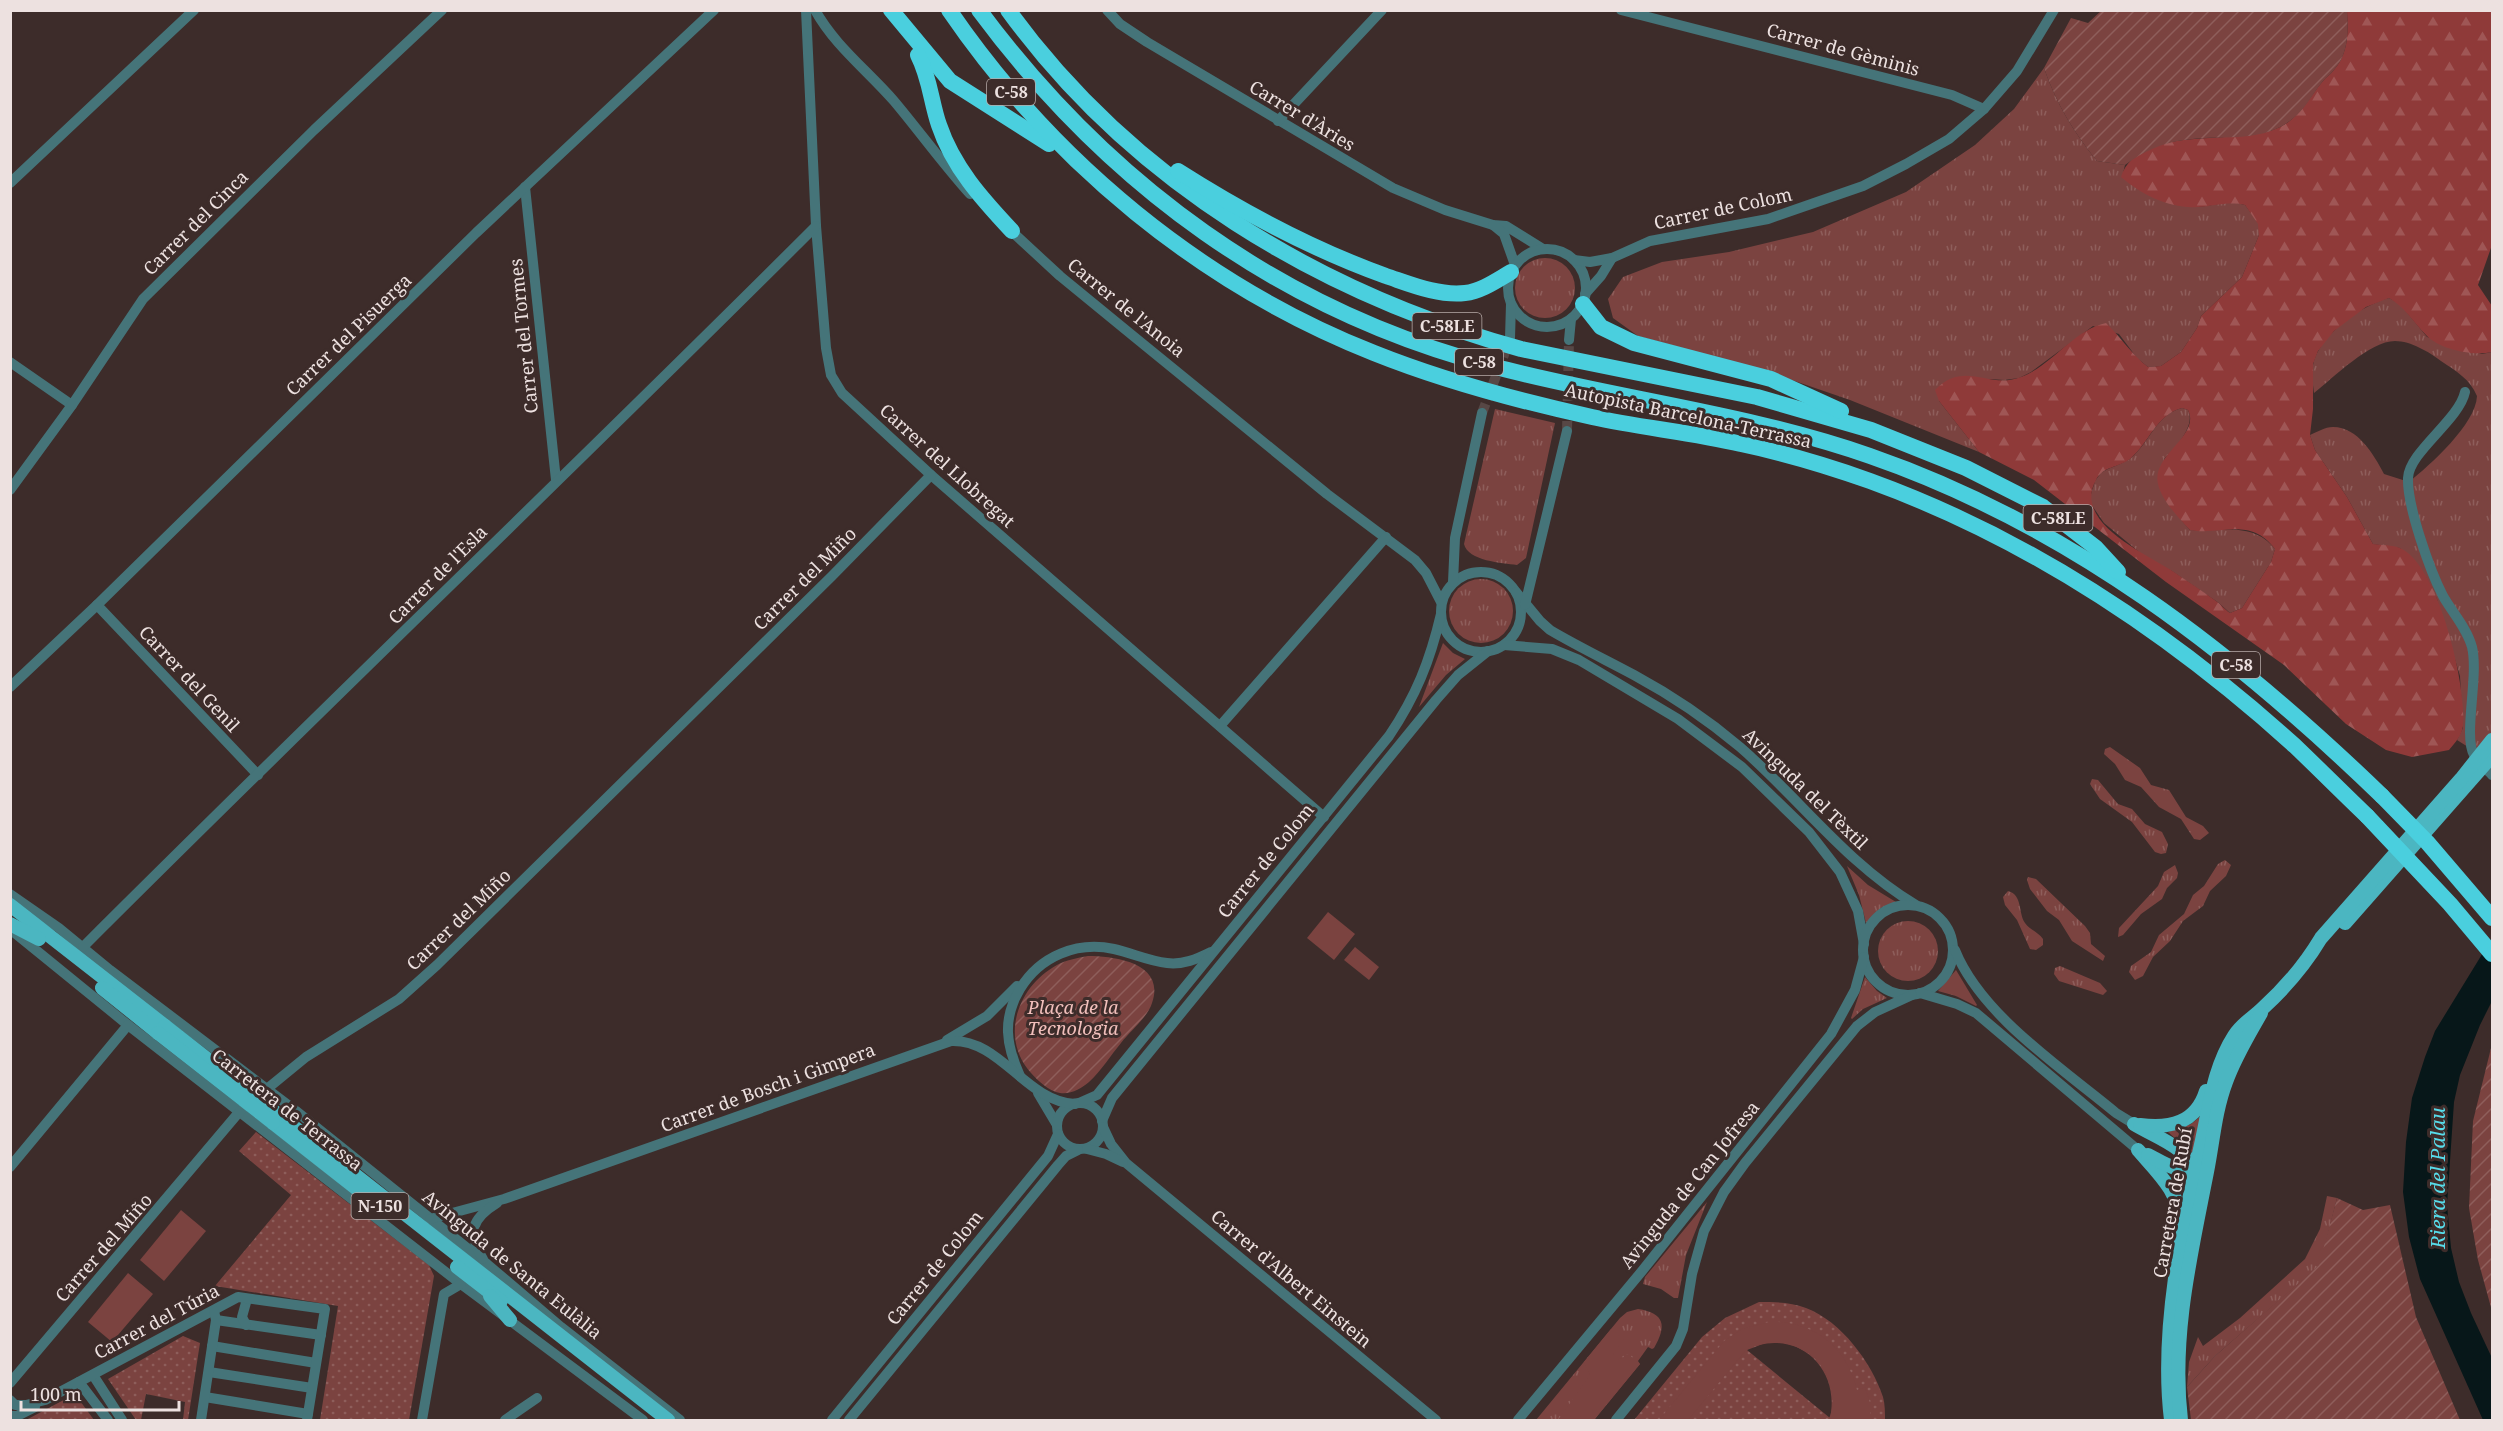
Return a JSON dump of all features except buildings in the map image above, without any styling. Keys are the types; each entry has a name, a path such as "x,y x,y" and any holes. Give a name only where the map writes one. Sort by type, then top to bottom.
{"highway":[{"name":"Autopista Barcelona-Terrassa","path":"949,10 1019,102 1082,167 1143,218 1234,283 1333,335 1371,352 1486,390 1581,414 1739,443 1870,481 1935,507 1998,537 2058,570 2134,618 2219,682 2294,746 2367,816 2450,904 2493,954"},
{"name":"Autopista Barcelona-Terrassa","path":"979,10 1037,85 1066,117 1119,167 1169,207 1245,260 1342,312 1417,343 1492,366 1740,418 1872,456 1940,483 2006,514 2135,589 2233,663 2332,748 2427,842 2493,918"},
{"path":"1011,14 1106,113 1137,141 1226,201 1290,237 1353,264 1421,288 1437,291 1464,294 1474,292 1513,268"},
{"name":"C-58LE","path":"1011,14 1079,95 1168,175 1199,199 1254,235 1328,277 1396,308 1490,341 1757,397 1871,430 1966,468 2043,507 2094,547 2135,589"},
{"path":"895,16 926,71 947,147 970,183 1012,231"},
{"path":"895,16 950,81 1001,112 1082,167"},
{"path":"1584,299 1600,327 1616,336 1656,350 1771,379 1857,418 1941,450 1966,468"}],"main road":[{"name":"Carretera de Rubí","path":"2312,953 2326,944 2487,764 2493,740"},
{"path":"2487,764 2486,756 2493,748"},
{"name":"Carretera de Rubí","path":"2173,1420 2168,1382 2181,1325 2196,1222 2213,1135 2222,1095 2230,1073 2262,1010 2312,953 2321,938 2431,813 2445,802 2476,769 2487,764"},
{"name":"Carretera de Terrassa","path":"10,905 76,949 162,1030"},
{"name":"Carretera de Terrassa","path":"10,916 162,1030 486,1289 655,1420"},
{"path":"11,929 39,939"},
{"name":"Carretera de Rubí","path":"2181,1420 2178,1392 2181,1325 2175,1291 2195,1168 2217,1068 2243,1023 2262,1010"},
{"path":"2134,1124 2167,1126 2188,1119 2204,1098 2209,1081 2217,1068"},
{"name":"Carretera de Terrassa","path":"277,1120 484,1269 668,1420"},
{"path":"2134,1124 2177,1146 2195,1168 2199,1180 2196,1222"},
{"path":"2138,1150 2173,1168 2182,1170 2195,1168 2206,1152 2213,1135"},
{"path":"2138,1150 2169,1187 2180,1212 2168,1294 2181,1325"},
{"path":"484,1269 519,1292"},
{"path":"486,1289 510,1320"}],"street":[{"path":"10,183 194,10"},
{"name":"Carrer del Cinca","path":"10,490 72,405 143,299 314,130 442,10"},
{"name":"Carrer del Pisuerga","path":"10,687 525,187 714,10"},
{"name":"Carrer del Llobregat","path":"806,10 816,226 826,348 831,375 842,393 931,475 1324,817"},
{"name":"Carrer de l'Anoia","path":"815,10 826,31 893,100 953,175 992,216 1105,313 1327,494 1386,537 1422,568 1441,608"},
{"name":"Carrer d'Àries","path":"1107,10 1120,24 1147,42 1393,188 1445,210 1493,225 1506,226 1543,249"},
{"path":"1278,121 1382,10"},
{"name":"Carrer de Gèminis","path":"1621,10 1952,95 1984,109"},
{"name":"Carrer de Colom","path":"1574,260 1590,262 1612,258 1650,241 1768,219 1863,186 1949,139 1984,109 2010,82 2054,10"},
{"name":"Carrer del Tormes","path":"525,187 556,480"},
{"path":"1493,225 1504,234 1513,268 1507,288 1511,304 1510,338"},
{"name":"Carrer de l'Esla","path":"76,949 258,775 556,480 655,387 816,226"},
{"path":"1513,268 1532,252 1543,249 1565,254 1574,260 1581,270 1585,282 1584,299"},
{"path":"1569,340 1571,319 1612,258"},
{"path":"1511,304 1526,322 1537,327 1549,328 1571,319"},
{"path":"10,362 72,405"},
{"path":"2464,392 2457,409 2424,449 2409,472 2408,479 2416,517 2436,580 2465,631 2474,655 2470,746 2487,764"},
{"path":"1482,413 1455,538 1453,582 1441,608 1446,632 1460,646 1479,652 1504,645 1518,627 1567,431"},
{"name":"Carrer del Miño","path":"10,1383 240,1111 306,1057 399,999 437,965 832,576 931,475"},
{"path":"1220,726 1386,537"},
{"path":"1453,582 1467,574 1483,571 1505,580 1516,592 1521,616"},
{"path":"1528,591 1546,626"},
{"name":"Avinguda del Tèxtil","path":"1516,592 1546,626 1638,677 1717,729 1768,772 1850,856 1890,890 1916,905"},
{"name":"Carrer del Genil","path":"97,605 258,775"},
{"name":"Carrer de Colom","path":"1077,1103 1097,1095 1389,736 1407,709 1430,656 1441,608"},
{"name":"Avinguda del Tèxtil","path":"1504,645 1552,649 1595,668 1678,719 1742,767 1809,832 1840,872 1857,911 1864,944"},
{"name":"Carrer de Colom","path":"1103,1124 1112,1098 1371,778 1451,682 1488,651"},
{"name":"Carretera de Terrassa","path":"10,894 76,949"},
{"path":"1916,994 1934,987 1945,976 1952,962 1951,934 1945,923 1934,912 1916,905 1901,905 1876,918 1868,930 1864,944 1864,957 1868,969 1876,980 1886,989 1899,994 1916,994 1957,1004 1977,1013 2138,1150"},
{"path":"11,929 128,1025 461,1284 643,1420"},
{"path":"940,1044 979,1022 1050,958 1076,948 1106,947 1167,963 1193,961 1214,951"},
{"path":"1953,947 1974,984 2001,1017 2116,1113 2134,1124"},
{"name":"Avinguda de Santa Eulàlia","path":"76,949 266,1088 430,1219 484,1269"},
{"name":"Avinguda de Can Jofresa","path":"1518,1420 1642,1271 1831,1034 1855,990 1864,957"},
{"path":"1020,1077 1009,1049 1006,1028 1011,1007 1026,979"},
{"name":"Avinguda de Can Jofresa","path":"1616,1420 1676,1346 1683,1329 1692,1274 1704,1231 1730,1183 1857,1026 1875,1012 1916,994"},
{"path":"10,1167 128,1025"},
{"name":"Carrer de Bosch i Gimpera","path":"430,1219 504,1199 940,1044 957,1041 978,1046 1034,1088 1056,1100 1077,1103"},
{"name":"Carrer de Bosch i Gimpera","path":"1034,1088 1057,1129"},
{"path":"1077,1103 1092,1107 1103,1124 1100,1138 1082,1149 1068,1146 1057,1129 1064,1110 1077,1103"},
{"name":"Carrer d'Albert Einstein","path":"1103,1124 1111,1144 1126,1163 1436,1420"},
{"name":"Carrer de Colom","path":"832,1420 1048,1156 1057,1129"},
{"name":"Carrer de Colom","path":"849,1420 1058,1165 1066,1156 1082,1149"},
{"name":"Carrer d'Albert Einstein","path":"1082,1149 1107,1154 1126,1163"},
{"name":"Carrer de Bosch i Gimpera","path":"484,1269 473,1238 474,1227 485,1211 504,1199"},
{"path":"422,1420 444,1294 461,1284"},
{"name":"Avinguda de Santa Eulàlia","path":"519,1292 680,1420"},
{"path":"243,1298 242,1317 246,1325"},
{"name":"Carrer del Túria","path":"10,1416 23,1414 79,1382 215,1316 243,1298 325,1310 321,1335"},
{"path":"201,1420 213,1346 215,1316 246,1325 321,1335 307,1417 205,1398"},
{"path":"213,1346 316,1364"},
{"path":"209,1372 312,1388"},
{"path":"93,1375 122,1420"},
{"path":"79,1382 108,1420"},
{"path":"505,1420 537,1398"},
{"name":"Carrer del Túria","path":"10,1400 15,1405 22,1406 45,1400"}],"green space":[{"path":"2101,11 2347,11 2345,50 2338,64 2300,112 2279,128 2239,137 2198,138 2168,143 2146,152 2125,165 2097,161 2066,117 2044,68 2071,18 2088,23"},
{"path":"2347,11 2492,11 2492,245 2478,285 2492,306 2492,352 2457,351 2440,345 2426,335 2404,310 2389,298 2366,307 2334,331 2318,351 2313,364 2313,409 2310,435 2315,450 2347,497 2373,544 2400,548 2414,559 2427,578 2448,629 2460,684 2463,726 2458,739 2449,750 2412,757 2386,750 2346,724 2284,665 2166,582 2034,480 1979,452 1939,401 1935,390 1946,381 1957,377 2009,380 2021,377 2032,372 2083,333 2106,323 2148,367 2161,366 2181,352 2197,328 2201,316 2242,277 2259,235 2258,224 2245,205 2233,203 2198,207 2177,206 2147,195 2121,177 2132,160 2148,149 2192,139 2262,133 2280,127 2294,118 2342,57 2347,35","holes":["2182,408 2188,410 2190,419 2188,428 2162,464 2158,474 2158,484 2167,503 2190,530 2245,530 2256,533 2275,549 2271,562 2242,608 2230,613 2201,590 2116,535 2103,523 2094,510 2091,496 2099,475 2137,453 2166,417"]},
{"path":"2044,68 2066,117 2097,161 2125,165 2122,177 2199,207 2232,202 2245,205 2259,224 2259,235 2242,277 2201,316 2197,328 2181,352 2161,366 2148,367 2137,358 2119,334 2093,326 2031,372 2019,378 1990,379 1939,401 1979,452 1850,400 1763,370 1638,336 1613,318 1608,299 1623,277 1662,262 1729,252 1813,232 1906,192 1975,145 2014,109"},
{"path":"1545,258 1562,263 1570,271 1575,288 1570,305 1562,313 1545,318 1528,313 1520,305 1515,288 1520,271 1528,263"},
{"path":"2389,298 2400,304 2427,337 2482,354 2492,352 2492,762 2457,740 2463,728 2460,676 2437,599 2426,577 2400,548 2373,544 2347,497 2315,450 2310,435 2330,427 2342,428 2364,443 2384,474 2409,482 2450,443 2469,419 2477,396 2466,380 2425,351 2401,341 2385,343 2363,353 2314,393 2313,365 2324,343 2333,332 2355,314"},
{"path":"2182,408 2188,410 2190,416 2187,430 2179,443 2164,459 2181,520 2190,530 2236,530 2257,534 2275,549 2271,562 2242,608 2230,613 2172,571 2144,556 2104,523 2091,504 2090,498 2095,481 2101,473 2131,458 2159,423"},
{"path":"1495,409 1555,423 1526,558 1517,565 1479,558 1467,550 1464,544"},
{"path":"1475,579 1487,579 1504,588 1511,599 1513,611 1511,623 1504,634 1487,643 1475,643 1463,638 1454,629 1449,617 1449,605 1454,593 1463,584"},
{"path":"1443,643 1453,653 1465,659 1446,675 1419,707"},
{"path":"2110,747 2140,768 2151,785 2169,790 2186,817 2203,826 2209,833 2200,840 2194,839 2181,819 2159,807 2141,787 2125,780 2115,764 2104,754 2105,749"},
{"path":"2092,779 2098,780 2118,804 2132,809 2145,824 2162,832 2168,844 2166,853 2155,852 2132,822 2100,799 2090,784"},
{"path":"2225,860 2231,865 2226,876 2210,891 2203,906 2183,921 2170,941 2153,957 2143,976 2135,980 2129,972 2131,966 2151,952 2159,935 2184,914 2193,895 2204,886 2218,864"},
{"path":"2175,865 2177,878 2167,888 2162,899 2141,914 2123,935 2118,937 2119,928 2158,886 2164,872"},
{"path":"1847,866 1868,885 1896,902 1881,908 1866,923 1859,895"},
{"path":"2028,877 2036,879 2085,926 2090,933 2091,944 2105,956 2103,961 2072,941 2059,920 2047,911 2030,889"},
{"path":"2008,891 2016,896 2025,923 2043,939 2043,945 2036,950 2030,949 2017,920 2005,905 2003,897"},
{"path":"1328,912 1355,934 1334,960 1307,938"},
{"path":"1908,921 1929,930 1938,951 1929,972 1908,981 1887,972 1878,951 1887,930"},
{"path":"1355,947 1379,967 1369,980 1344,960"},
{"name":"Plaça de la Tecnologia","path":"1088,956 1124,960 1145,971 1152,979 1154,989 1152,1003 1143,1019 1089,1082 1072,1092 1060,1093 1040,1082 1021,1059 1016,1044 1017,1013 1023,999 1043,974 1064,962"},
{"path":"2060,966 2100,983 2107,991 2103,995 2059,981 2054,974 2055,968"},
{"path":"1956,970 1976,1006 1956,996 1938,991"},
{"path":"1865,977 1877,991 1887,998 1863,1009 1852,1019 1851,1018"},
{"path":"2492,1044 2492,1311 2478,1260 2469,1208 2473,1121"},
{"path":"2201,1116 2194,1155 2168,1132 2191,1124"},
{"path":"256,1132 429,1265 434,1276 409,1420 320,1420 338,1306 215,1286 291,1195 239,1151"},
{"path":"2327,1196 2337,1198 2320,1265 2215,1356 2187,1387 2189,1362 2198,1337 2203,1346 2240,1318 2305,1259 2320,1229"},
{"path":"2337,1198 2363,1210 2390,1205 2416,1317 2460,1420 2191,1420 2187,1387 2215,1356 2319,1265"},
{"path":"1707,1202 1686,1255 1678,1298 1674,1298 1661,1289 1643,1284 1645,1277"},
{"path":"181,1210 206,1231 164,1281 140,1260"},
{"path":"128,1273 153,1294 112,1342 88,1322"},
{"path":"1759,1302 1795,1305 1819,1314 1843,1333 1863,1357 1883,1397 1885,1420 1634,1420 1702,1337 1725,1318","holes":["1768,1342 1783,1343 1809,1354 1826,1375 1832,1403 1830,1418 1747,1350"]},
{"path":"1638,1309 1658,1317 1662,1327 1661,1333 1654,1348 1648,1347 1638,1361 1640,1364 1594,1420 1536,1420 1620,1318 1627,1312"},
{"path":"1769,1322 1800,1326 1826,1339 1845,1361 1857,1390 1865,1387 1870,1403 1870,1420 1828,1420 1831,1414 1832,1393 1822,1366 1801,1349 1788,1344 1774,1343 1746,1350 1688,1420 1659,1420 1724,1341 1742,1329"},
{"path":"1611,1329 1624,1339 1613,1354 1619,1360 1628,1354 1640,1364 1594,1420 1558,1420 1590,1375 1584,1362"},
{"path":"183,1336 200,1343 188,1420 183,1420 185,1402 146,1394 141,1420 136,1420 108,1379"},
{"path":"75,1394 94,1420 26,1420"}],"water":[{"name":"Riera del Palau","path":"2492,938 2492,1001 2460,1075 2454,1102 2447,1205 2451,1248 2459,1282 2492,1358 2492,1420 2483,1420 2420,1279 2409,1237 2403,1192 2412,1098 2425,1057 2435,1031"}],"tunnel":[{"path":"1482,413 1510,339"},
{"path":"1567,431 1569,340"}]}
